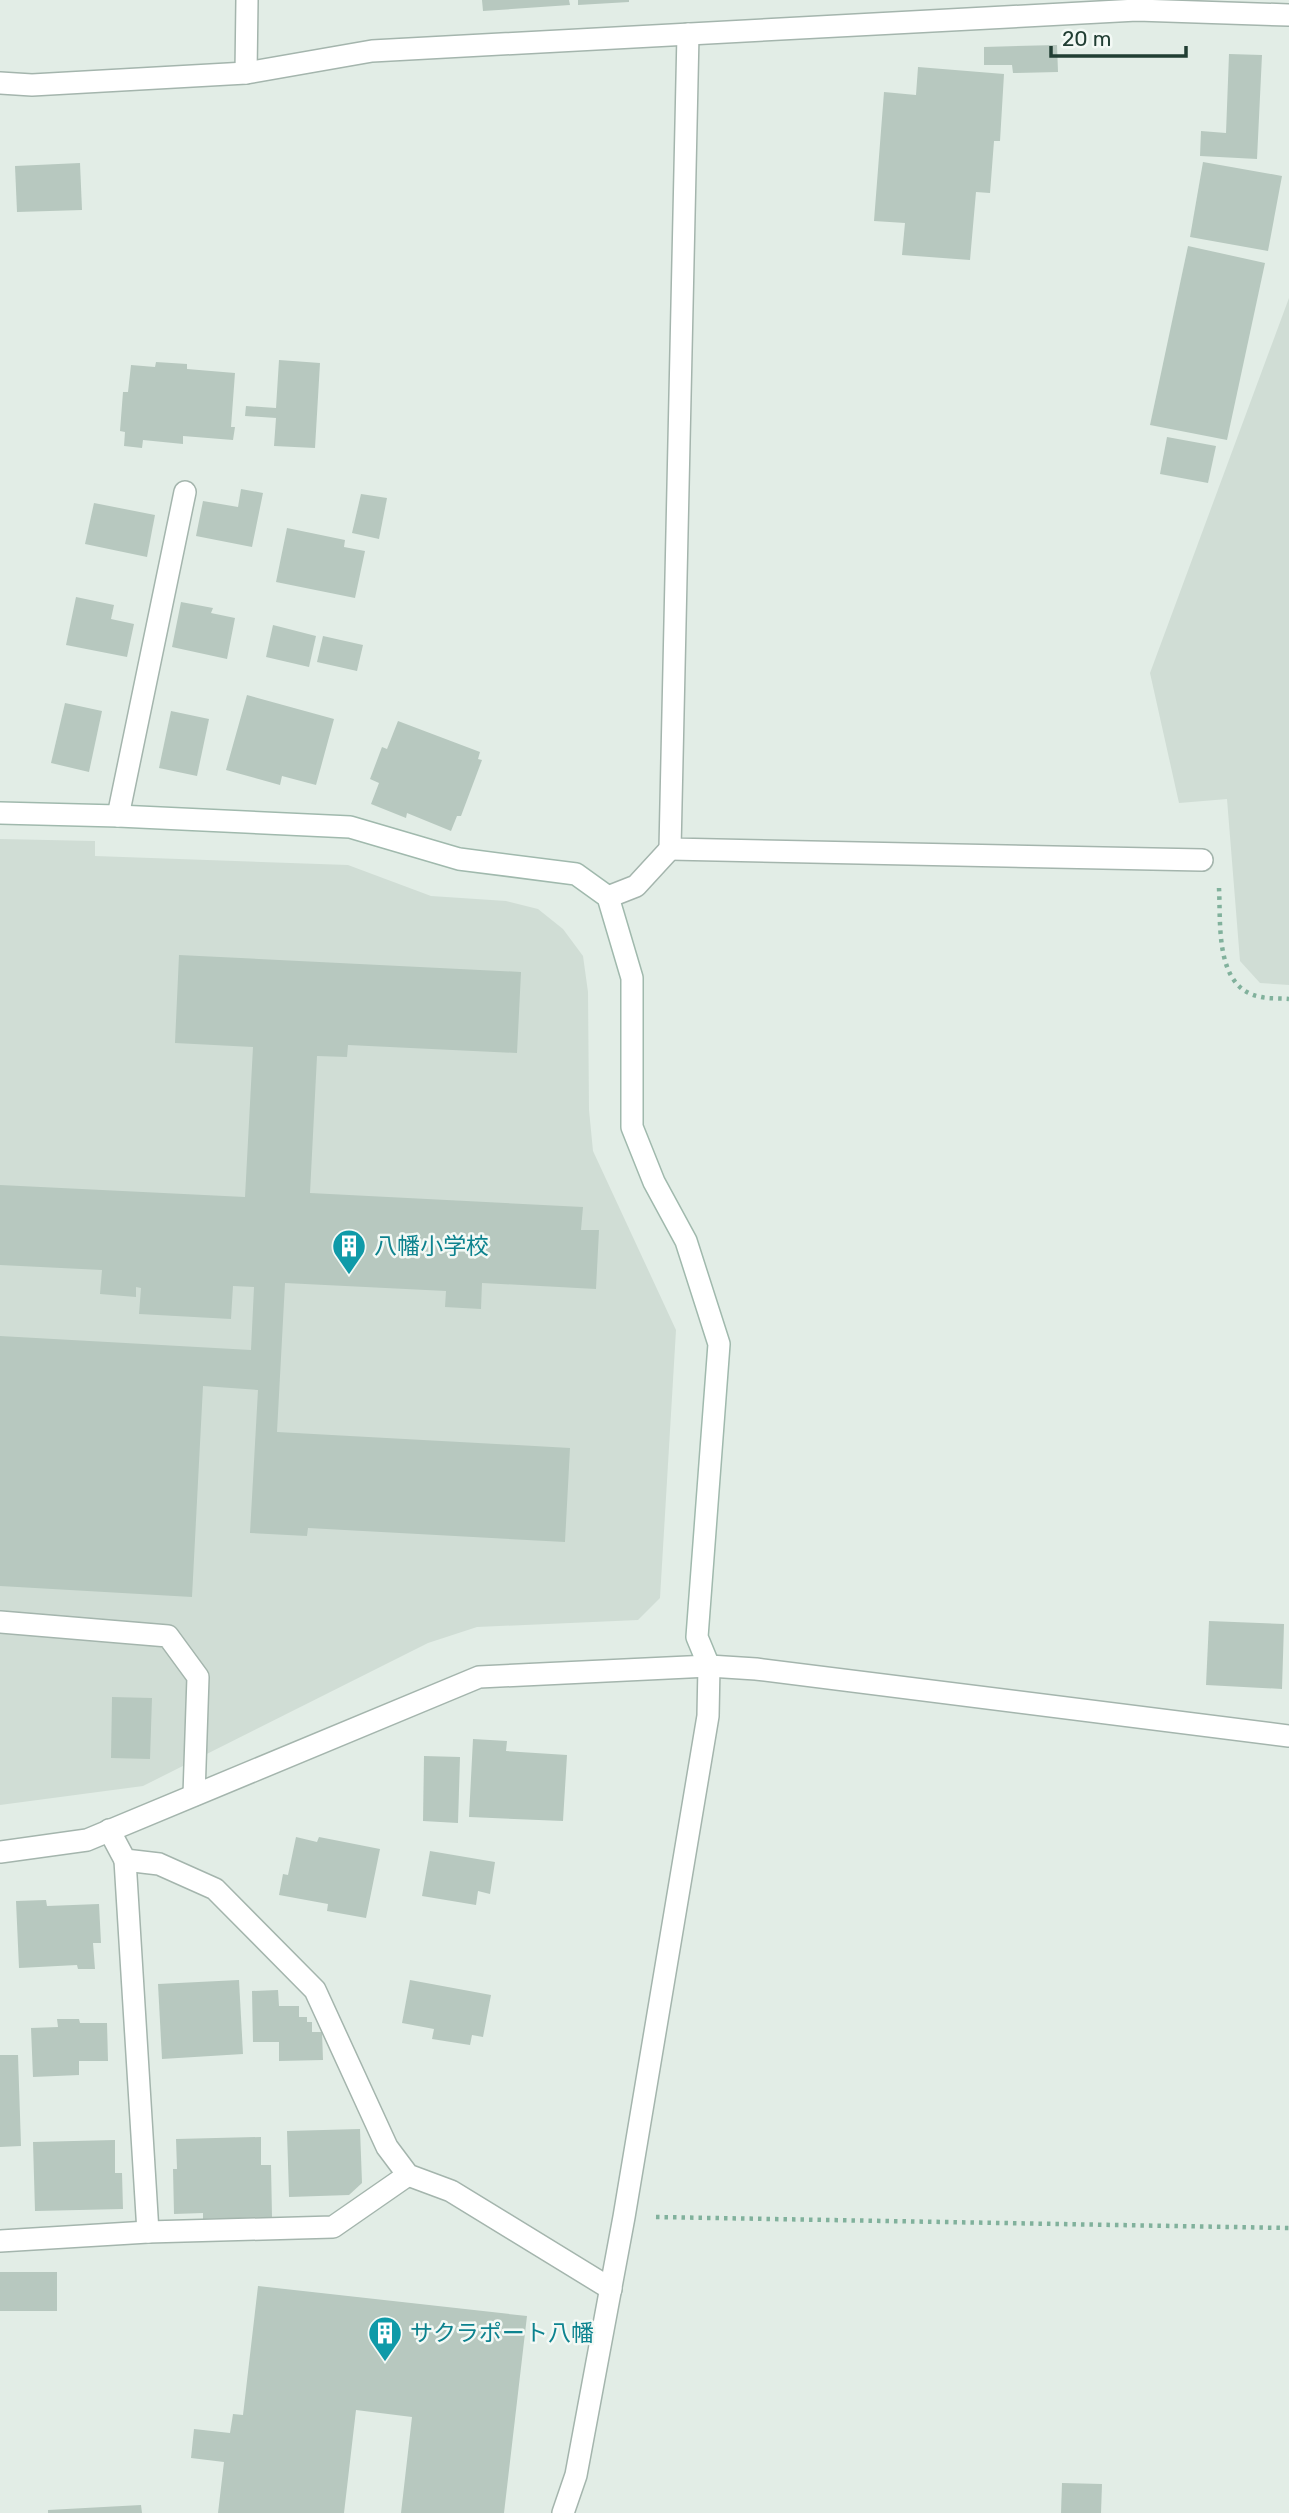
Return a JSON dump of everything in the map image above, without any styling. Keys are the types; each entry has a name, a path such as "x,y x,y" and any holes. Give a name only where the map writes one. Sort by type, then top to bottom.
{"street":[{"path":"246,73 247,0"},
{"path":"0,83 32,85 246,73 372,51 1137,10 1289,15"},
{"path":"608,897 636,886 670,849 688,34"},
{"path":"118,816 186,492"},
{"path":"0,813 350,827 459,859 576,874 608,897 632,978 632,1127 654,1182 686,1241 719,1344 697,1637 709,1666 708,1716 611,2289 576,2474 563,2513"},
{"path":"670,849 1202,860"},
{"path":"0,1622 168,1636 198,1677 194,1795"},
{"path":"0,1852 87,1840 479,1677 709,1666 755,1669 1289,1736"},
{"path":"109,1830 125,1860 148,2232"},
{"path":"125,1860 159,1864 215,1889 315,1990 387,2147 408,2175 451,2191 611,2289"},
{"path":"0,2241 148,2232 333,2227 408,2175"}],"path":[{"path":"1202,860 1219,874 1224,963 1237,986 1258,997 1289,999"},
{"path":"624,2217 1289,2228"}],"shaded area":[{"path":"1289,298 1289,985 1260,983 1240,961 1227,799 1179,803 1150,673"},
{"path":"0,839 95,841 95,856 348,865 431,896 506,901 538,909 563,929 583,956 588,992 589,1110 593,1151 676,1330 660,1598 638,1620 477,1627 428,1643 143,1786 0,1805"}],"building":[{"path":"482,0 569,0 570,5 483,11"},
{"path":"578,0 629,0 629,2 578,5"},
{"path":"1057,45 1058,72 1013,73 1012,65 984,65 984,47"},
{"path":"1229,54 1262,55 1257,159 1200,156 1201,131 1226,133"},
{"path":"918,67 1004,74 1000,141 994,141 990,193 976,192 970,260 902,255 905,223 874,221 884,92 916,95"},
{"path":"1203,162 1282,176 1268,251 1190,237"},
{"path":"80,163 82,210 17,212 15,166"},
{"path":"1188,246 1265,263 1227,440 1150,425"},
{"path":"279,360 320,363 315,448 274,446 276,418 245,416 246,406 276,408"},
{"path":"156,362 187,364 187,369 235,373 231,427 235,427 233,440 183,436 183,444 143,440 142,448 124,446 125,432 120,431 123,392 128,392 131,365 155,367"},
{"path":"1167,437 1216,446 1208,483 1160,474"},
{"path":"241,489 263,493 252,547 196,536 203,501 238,507"},
{"path":"361,494 387,498 379,539 352,533"},
{"path":"94,503 155,515 147,557 85,544"},
{"path":"287,528 345,540 344,547 365,551 355,598 276,582"},
{"path":"76,597 114,605 111,619 134,624 127,657 66,645"},
{"path":"181,602 213,608 211,613 235,618 227,659 172,647"},
{"path":"273,625 316,636 309,667 266,657"},
{"path":"323,636 363,645 357,671 317,662"},
{"path":"247,695 334,719 316,785 282,776 280,785 226,770"},
{"path":"65,703 102,711 89,772 51,763"},
{"path":"171,711 209,719 197,776 159,768"},
{"path":"398,721 480,752 478,759 482,760 461,816 457,816 451,831 407,813 406,818 371,804 379,783 370,779 382,747 387,749"},
{"name":"八幡小学校","path":"179,955 521,972 517,1053 348,1045 347,1057 317,1056 310,1193 583,1207 581,1230 599,1230 596,1289 482,1283 481,1309 445,1307 446,1291 285,1283 277,1432 570,1448 565,1542 308,1528 307,1536 250,1533 258,1390 203,1386 192,1597 0,1586 0,1336 251,1350 254,1287 233,1286 231,1319 139,1314 141,1288 136,1287 136,1297 100,1294 102,1270 0,1265 0,1185 245,1197 253,1047 175,1043"},
{"path":"1209,1621 1284,1624 1282,1689 1206,1685"},
{"path":"112,1697 152,1698 150,1759 111,1758"},
{"path":"473,1739 507,1741 506,1751 567,1755 563,1821 469,1817"},
{"path":"424,1756 460,1757 458,1823 423,1821"},
{"path":"296,1837 317,1842 319,1837 380,1849 366,1918 327,1911 328,1904 279,1895 283,1874 288,1875"},
{"path":"430,1851 495,1862 490,1894 478,1891 476,1905 422,1896"},
{"path":"46,1900 47,1906 99,1904 101,1943 93,1943 95,1969 78,1969 77,1965 19,1968 16,1901"},
{"path":"239,1980 243,2054 162,2059 158,1984"},
{"path":"410,1980 491,1995 483,2037 472,2035 470,2045 432,2039 434,2029 402,2023"},
{"path":"278,1990 279,2006 299,2006 299,2017 307,2017 307,2022 312,2022 312,2032 322,2032 323,2060 279,2061 279,2042 253,2042 252,1991"},
{"path":"57,2019 79,2019 80,2023 107,2023 108,2061 79,2061 79,2075 33,2077 31,2028 58,2027"},
{"path":"0,2055 18,2055 21,2146 0,2147"},
{"path":"360,2129 362,2183 349,2195 289,2197 287,2131"},
{"path":"261,2137 261,2165 271,2165 272,2217 203,2219 203,2213 174,2214 173,2169 177,2169 176,2139"},
{"path":"115,2140 115,2173 122,2173 123,2209 35,2211 33,2142"},
{"path":"0,2272 57,2272 57,2311 0,2311"},
{"name":"サクラポート八幡","path":"258,2286 527,2316 504,2513 401,2513 412,2417 356,2410 344,2513 218,2513 224,2462 191,2458 194,2429 230,2433 233,2414 243,2415"},
{"path":"1062,2483 1102,2484 1101,2513 1061,2513"},
{"path":"141,2505 142,2513 48,2513 48,2510"}],"place":[{"name":"八幡小学校","path":"349,1276"},
{"name":"サクラポート八幡","path":"385,2363"}]}
